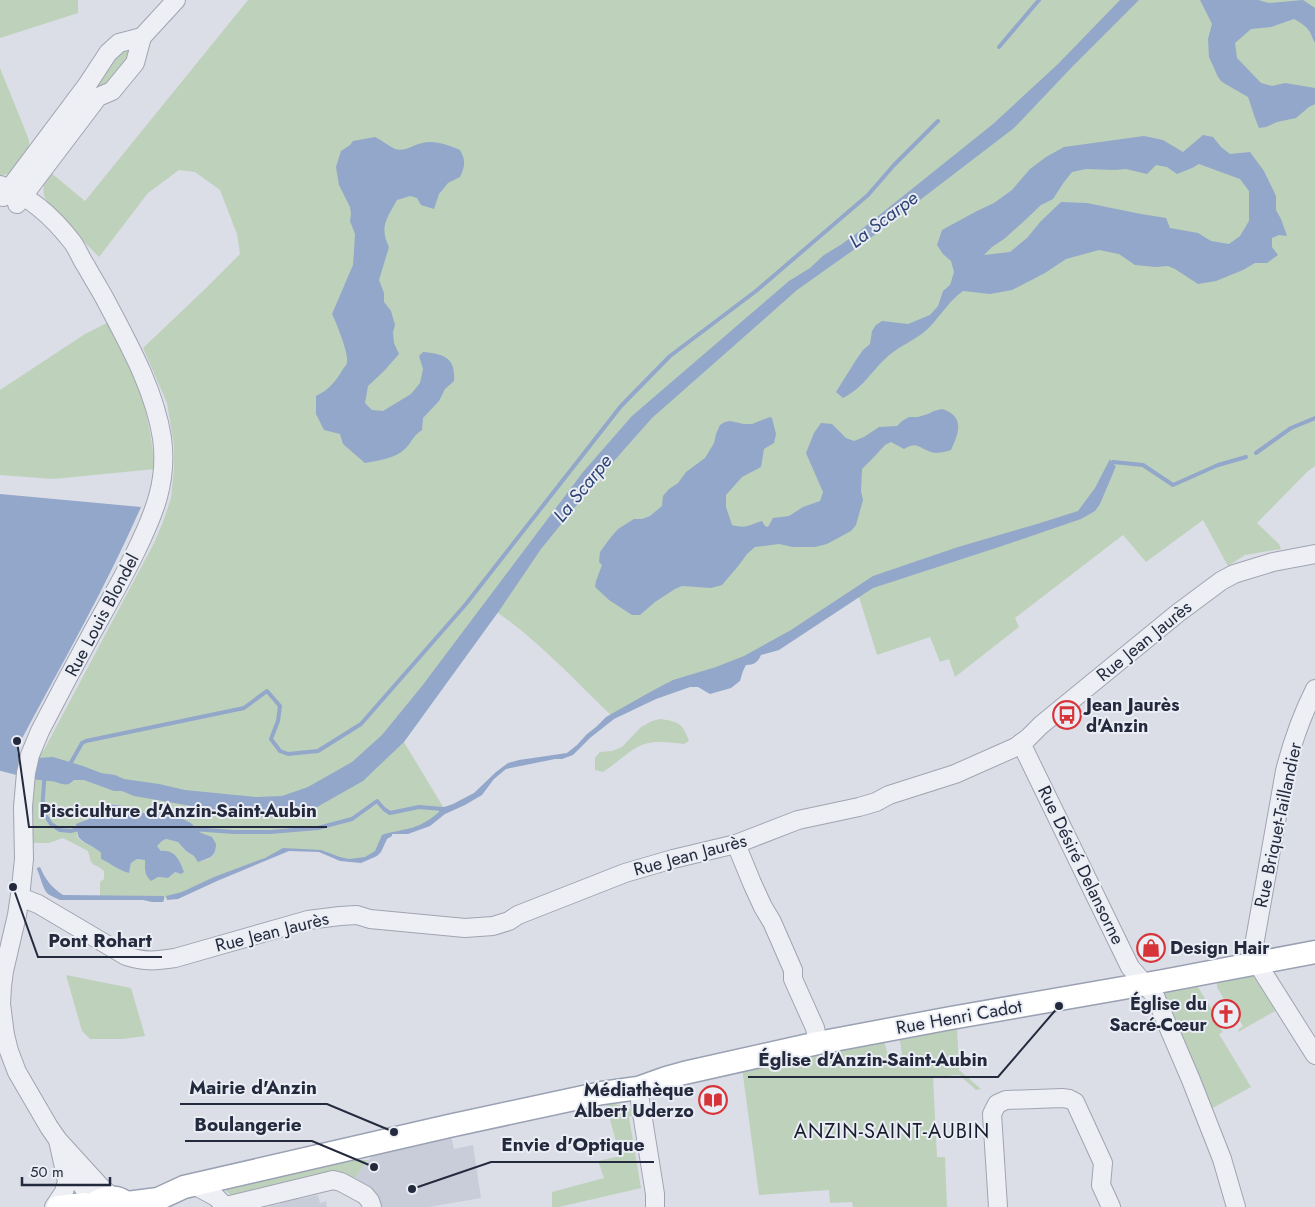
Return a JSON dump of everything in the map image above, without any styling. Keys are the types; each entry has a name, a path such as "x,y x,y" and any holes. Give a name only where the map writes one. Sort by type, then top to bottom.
{"main road":[{"name":"Rue Henri Cadot","path":"91,1206 101,1199 156,1203 184,1187 194,1184 593,1095 638,1088 684,1073 818,1043 1315,952"},
{"path":"58,1207 84,1204 91,1206"}],"street":[{"path":"9,194 98,97 112,91 136,62 142,38 176,0"},
{"path":"9,194 108,53 119,43 142,38"},
{"name":"Rue Louis Blondel","path":"9,194 86,266 116,317 149,389 157,414 162,440 163,460 156,508 123,578 40,731 28,767 24,807 24,859 20,897 2,972 1,1004 5,1035 17,1072 59,1148"},
{"name":"Rue Jean Jaurès","path":"20,897 38,904 126,956 152,961 175,958 308,920 340,916 357,915 370,919 466,928 493,926 625,873 736,844 798,820 876,802 889,795 980,764 1021,744 1041,725 1156,630 1221,581 1234,574 1266,564 1315,554"},
{"name":"Rue Briquet-Taillandier","path":"1257,963 1253,948 1285,771 1290,749 1307,704 1315,689"},
{"name":"Rue Désiré Delansorne","path":"1021,744 1130,967 1153,993 1191,1080 1222,1159 1235,1207"},
{"path":"736,844 793,970 793,979 815,1028 818,1043"},
{"path":"1257,963 1315,1055"},
{"path":"638,1088 655,1194 655,1207"},
{"path":"998,1207 992,1114 997,1104 1006,1100 1062,1098 1075,1102 1103,1162 1102,1185 1111,1207"},
{"path":"59,1148 99,1185 123,1202"},
{"path":"59,1148 85,1190 91,1206"},
{"path":"54,1207 64,1192 67,1181 59,1148"},
{"path":"194,1184 216,1197 226,1207 333,1180 341,1182 365,1195 372,1207"}],"shaded area":[{"path":"450,1132 454,1149 473,1145 481,1198 429,1207 378,1207 376,1193 355,1178 377,1149"},
{"path":"318,1195 320,1203 326,1201 327,1207 269,1206 280,1204 280,1200 298,1196 299,1199"}],"green space":[{"path":"0,0 78,0 78,13 0,38"},
{"path":"248,0 1315,0 1315,466 1257,523 1279,544 1281,549 1245,555 1228,566 1203,520 1146,562 1123,535 1015,618 1019,627 955,677 949,659 940,662 930,637 877,655 859,597 698,681 613,717 524,632 491,608 399,734 445,810 428,824 392,834 384,839 372,855 350,861 322,851 287,849 179,897 153,899 100,898 100,882 104,879 104,871 91,862 88,851 63,838 49,843 33,843 31,813 38,758 154,543 171,498 174,446 167,403 143,348 240,254 237,234 220,190 195,172 179,170 148,193 99,257 66,223 57,217 44,196 43,181 50,172 85,201","holes":["107,804 123,806 142,813 152,812 181,818 191,823 216,849 213,856 202,861 186,851 178,842 166,839 157,846 181,874 175,872 168,878 147,876 145,860 137,859 131,863 129,873 101,859 101,853 78,838 78,827 84,821 100,815"]},
{"path":"129,45 134,53 110,87 95,90 108,64"},
{"path":"0,68 29,140 29,148 13,170 1,176 0,176"},
{"path":"109,322 128,360 143,400 155,469 53,479 0,475 0,390 85,334"},
{"path":"660,719 679,724 689,741 684,744 658,742 645,744 634,749 603,772 595,770 595,758 600,752 612,751 622,747 641,727"},
{"path":"1248,974 1257,977 1277,1010 1238,1032 1243,1026 1235,1012 1232,1013 1217,987 1217,980"},
{"path":"66,975 131,988 145,1036 122,1039 90,1039 82,1031"},
{"path":"1196,984 1216,1016 1214,1017 1215,1021 1223,1032 1219,1034 1251,1087 1209,1110 1161,997 1165,990"},
{"path":"957,1026 959,1070 981,1089 976,1090 959,1075 933,1077 937,1157 945,1157 947,1207 853,1207 852,1202 830,1203 829,1190 759,1195 742,1068 884,1038 891,1061 897,1068 902,1054 899,1036"},
{"path":"612,1103 633,1110 634,1115 629,1117 641,1188 552,1207 552,1192 604,1178 598,1161 620,1156 606,1105"},
{"path":"356,1160 368,1160 355,1178 345,1176 232,1196 225,1190 266,1179"}],"water":[{"path":"1120,0 1139,0 1014,128 869,239 797,290 652,418 597,480 541,549 499,611 404,742 363,781 317,807 285,817 249,816 134,796 84,780 71,780 52,775 39,775 36,778 38,758 53,757 124,779 185,790 257,797 282,796 308,787 352,762 382,735 422,686 583,472 632,416 789,281 857,233 993,124 1058,64"},
{"path":"1200,0 1258,0 1269,3 1303,0 1315,8 1315,43 1310,32 1303,24 1294,19 1271,27 1251,29 1235,43 1237,58 1261,83 1272,86 1285,83 1315,88 1315,104 1296,118 1259,128 1248,97 1222,82 1218,77 1209,57 1208,39 1212,24"},
{"path":"1203,135 1213,137 1230,154 1250,152 1264,171 1276,196 1276,210 1287,236 1279,235 1272,238 1272,247 1278,255 1267,263 1255,263 1216,281 1198,284 1168,266 1135,265 1119,254 1099,250 1066,259 1045,273 1012,290 990,294 963,291 957,295 928,328 889,355 850,394 843,398 836,392 863,350 870,344 872,331 876,325 882,321 908,324 930,315 938,306 943,291 950,285 954,272 951,261 937,245 942,230 994,203 1012,190 1030,169 1046,157 1064,147 1144,136 1163,140 1183,152","holes":["1199,164 1240,179 1249,191 1249,221 1240,236 1229,244 1211,241 1198,233 1170,228 1166,218 1087,203 1061,202 1027,238 1010,252 984,255 1041,205 1053,199 1072,172 1086,169 1126,169 1147,174 1156,165 1167,167 1177,174"]},
{"path":"375,137 392,148 399,150 427,142 446,145 460,150 464,164 460,177 448,183 439,194 434,209 421,205 417,198 410,196 397,200 387,218 384,228 389,247 379,280 384,293 384,302 391,311 395,325 393,332 394,343 399,354 368,386 365,403 372,410 383,411 411,394 420,383 423,369 419,356 423,352 447,358 453,367 454,381 445,389 439,401 423,418 422,430 402,452 382,460 365,463 343,444 340,434 324,430 316,414 316,396 332,385 347,363 344,345 332,314 353,265 355,234 350,221 350,207 339,185 336,167 341,151 353,141"},
{"path":"942,409 954,416 957,421 958,431 951,450 936,453 915,445 904,449 891,442 885,445 862,469 861,491 863,500 856,525 851,531 827,544 815,547 793,547 779,544 755,547 722,585 711,588 682,586 655,602 640,615 632,615 609,600 595,587 602,565 599,562 600,552 611,537 618,529 634,519 650,516 662,506 663,496 669,489 678,483 686,472 705,458 714,443 720,425 725,422 752,424 770,417 772,418 776,434 774,443 764,449 761,467 742,477 726,495 726,507 732,525 744,527 762,521 768,527 773,518 789,516 803,507 820,501 823,492 806,453 814,433 821,423 832,424 846,438 854,441 879,427 897,426 909,417 918,417"},
{"path":"1110,459 1112,464 1116,466 1100,504 1095,511 1081,519 873,588 779,650 761,655 755,663 746,665 740,681 731,688 710,694 698,687 690,687 656,699 614,719 590,738 573,755 562,759 506,769 494,779 482,795 445,814 430,826 408,834 392,834 377,856 361,863 340,861 319,852 289,851 178,899 167,900 166,896 182,892 214,877 265,858 283,848 321,850 349,859 365,857 375,851 382,835 412,828 426,822 439,812 439,807 453,804 474,793 508,763 567,753 606,717 673,680 744,656 791,630 873,576 958,547 1078,511 1095,488"},
{"path":"0,494 141,507 97,598 18,746 15,767 0,766"},
{"path":"107,804 123,806 142,813 152,812 181,818 191,823 201,833 212,837 216,844 215,852 211,857 198,862 178,842 166,839 157,846 161,851 173,854 181,864 184,872 181,874 175,872 168,878 158,877 151,881 146,874 145,860 137,859 131,863 129,873 121,870 101,859 101,853 78,836 76,824 102,814"},
{"path":"40,867 49,883 63,895 164,896 164,900 163,902 152,902 143,900 60,900 46,892 37,869"}],"waterway":[{"path":"999,47 1039,0"},
{"path":"69,766 82,743 86,741 244,708 267,691 280,706 278,721 271,739 280,751 288,754 318,751 361,724 466,604 621,406 670,356 756,291 868,195 894,165 938,121"},
{"path":"1256,453 1291,428 1315,418"},
{"path":"1111,467 1113,462 1143,465 1173,485 1218,465 1246,457"},
{"name":"La Scarpe","path":"0,760 65,774"},
{"path":"45,770 42,810 51,824 60,830 71,831 83,828"},
{"path":"192,829 270,832 318,828 352,819 377,801 390,813 419,807 443,809"}],"place":[{"name":"Jean Jaurès d'Anzin","path":"1067,715"},
{"name":"Pisciculture d'Anzin-Saint-Aubin","path":"17,741"},
{"name":"Pont Rohart","path":"13,887"},
{"name":"Design Hair","path":"1151,948"},
{"name":"Église d'Anzin-Saint-Aubin","path":"1059,1006"},
{"name":"Église du Sacré-Cœur","path":"1226,1014"},
{"name":"Médiathèque Albert Uderzo","path":"713,1100"},
{"name":"Mairie d'Anzin","path":"394,1132"},
{"name":"Boulangerie","path":"374,1167"},
{"name":"Envie d'Optique","path":"412,1189"}],"district":[{"name":"ANZIN-SAINT-AUBIN","path":"892,1131"}]}
